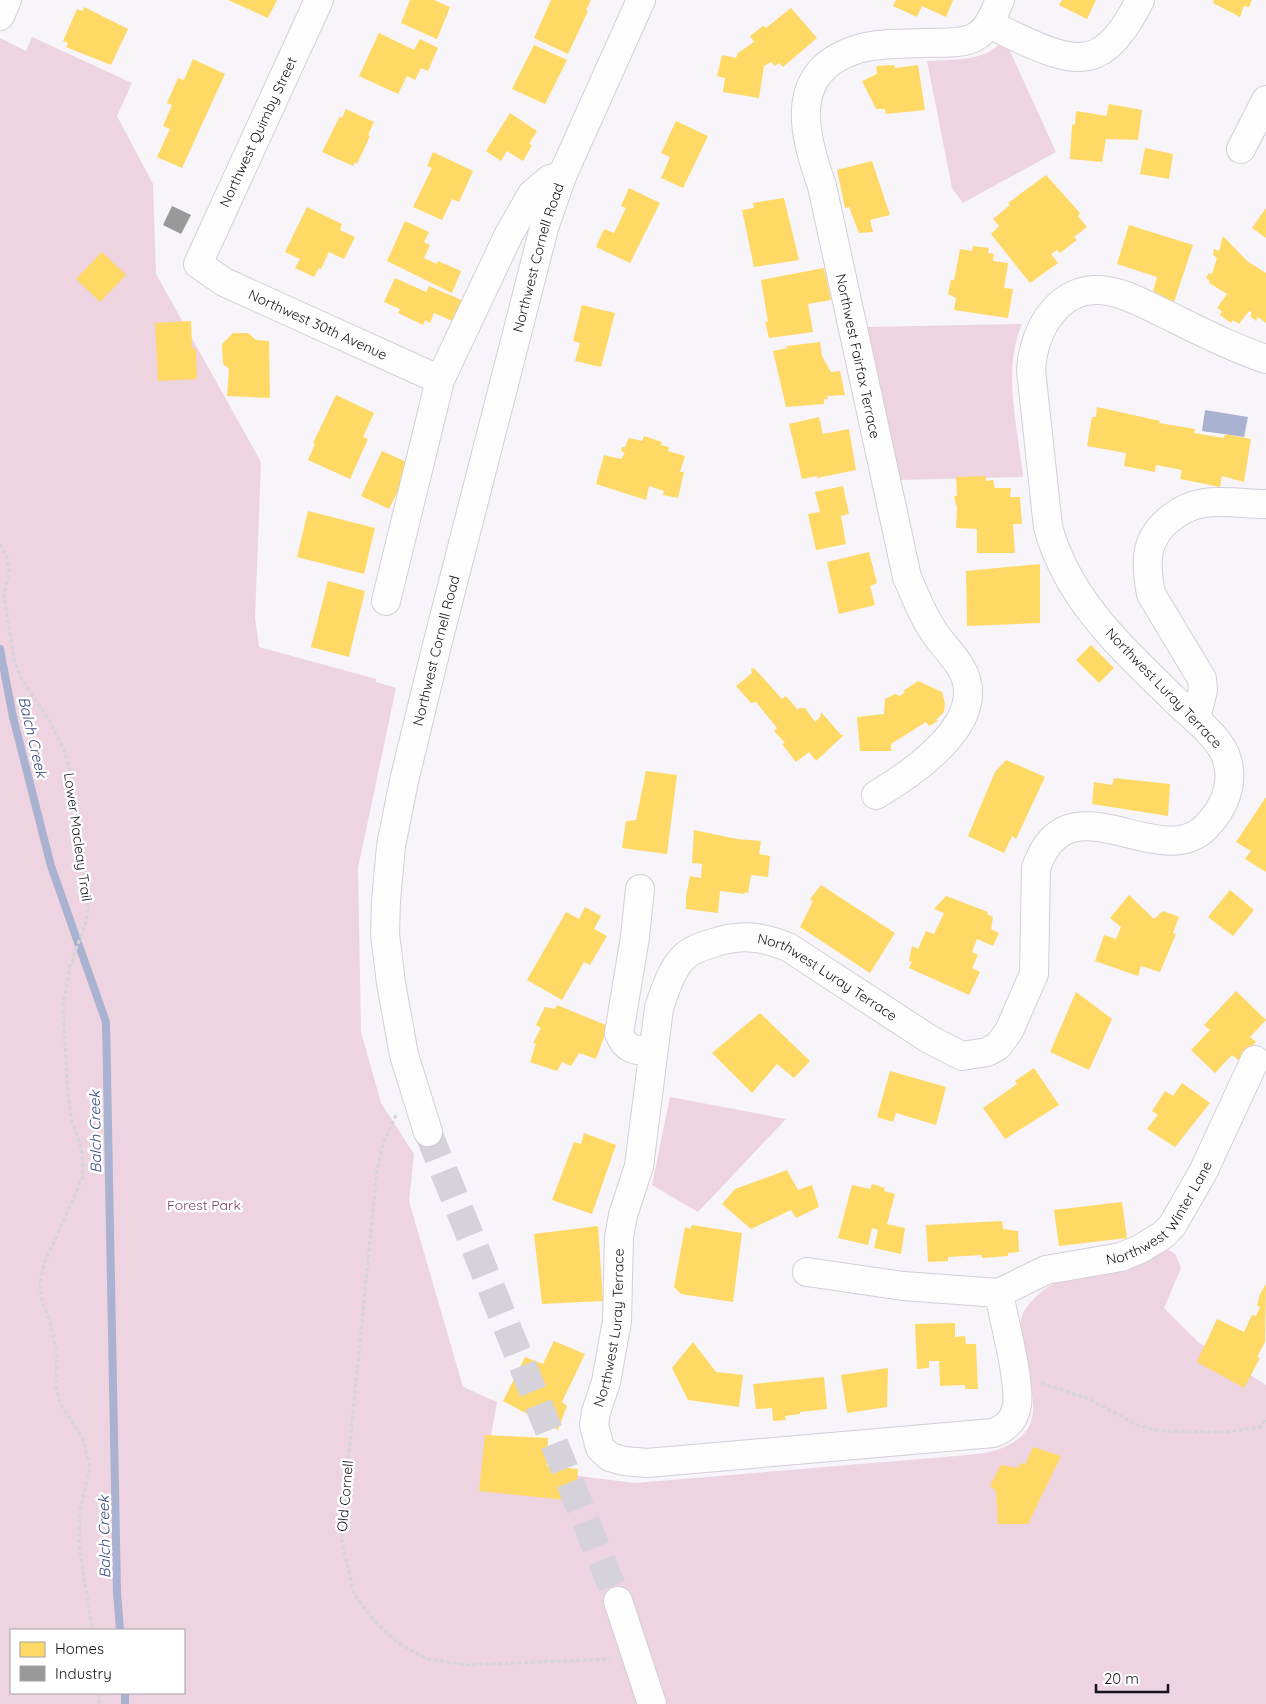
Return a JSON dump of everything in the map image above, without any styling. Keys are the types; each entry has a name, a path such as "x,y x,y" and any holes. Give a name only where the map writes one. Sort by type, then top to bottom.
{"street":[{"path":"0,16 7,0"},
{"name":"Northwest Quimby Street","path":"198,264 319,0"},
{"name":"Northwest Cornell Road","path":"428,1132 417,1100 398,1022 385,934 391,846 428,683 544,228 562,176 640,0"},
{"name":"Northwest Fairfax Terrace","path":"876,795 905,778 957,729 965,715 968,698 967,682 961,667 924,616 907,577 822,186 807,139 805,102 811,86 825,68 858,49 968,40 982,32 1000,0"},
{"path":"988,24 1055,54 1083,57 1097,53 1109,44 1131,16 1140,0"},
{"path":"1241,149 1266,100"},
{"name":"Northwest Cornell Road","path":"386,602 440,380 509,234 532,194 550,179 562,176"},
{"name":"Northwest 30th Avenue","path":"198,264 224,282 440,380"},
{"name":"Northwest Luray Terrace","path":"999,1293 1013,1370 1017,1405 1014,1416 1002,1430 979,1436 647,1463 624,1461 610,1456 600,1448 594,1426 596,1412 606,1382 617,1321 619,1237 623,1215 639,1166 659,1008 667,983 684,957 699,947 732,937 750,936 768,939 788,947 929,1039 962,1056 987,1052 998,1046 1009,1031 1034,974 1036,868 1041,852 1050,841 1060,832 1072,827 1089,827 1177,841 1192,838 1215,818 1225,801 1230,781 1229,766 1225,752 1196,719 1086,608 1054,550 1047,517 1031,370 1032,351 1038,333 1047,316 1060,303 1091,290 1109,291 1130,298 1244,352 1266,358"},
{"path":"1196,719 1203,690 1202,679 1151,594 1148,578 1150,542 1155,532 1164,523 1189,507 1204,502 1266,504"},
{"path":"640,890 635,937 619,1033 624,1044 634,1050 653,1052"},
{"name":"Northwest Winter Lane","path":"999,1293 1046,1270 1121,1257 1163,1235 1172,1226 1203,1172 1256,1060"},
{"path":"807,1272 903,1286 999,1293"},
{"path":"618,1601 639,1658 652,1704"}],"path":[{"name":"Lower Macleay Trail","path":"0,544 7,557 9,571 4,596 14,660 21,678 49,720 64,750 72,778 89,897 86,922 70,966 63,1006 71,1119 81,1146 82,1179 44,1264 40,1283 42,1302 50,1320 57,1354 56,1388 61,1405 83,1439 90,1468 80,1510 80,1543 92,1629"},
{"name":"Old Cornell","path":"417,1100 398,1112 394,1119 384,1141 378,1170 342,1514 342,1542 354,1594 374,1621 397,1642 428,1659 448,1664 639,1658"},
{"path":"1013,1370 1038,1383 1089,1399 1137,1425 1161,1431 1225,1432 1260,1427 1266,1418"}],"green space":[{"name":"Forest Park","path":"32,37 132,83 117,116 153,184 156,274 261,462 255,618 259,647 376,679 376,682 396,688 358,868 361,1032 381,1103 414,1154 409,1201 463,1387 497,1402 489,1447 530,1470 635,1483 957,1456 997,1450 1021,1437 1031,1423 1033,1407 1031,1389 1022,1351 1020,1333 1022,1316 1030,1303 1041,1292 1064,1279 1166,1248 1175,1254 1181,1268 1164,1308 1198,1342 1266,1385 1266,1704 0,1704 0,38 26,51"},
{"path":"1004,38 1056,152 963,203 952,188 927,61 979,56 989,52"},
{"path":"1022,324 1016,342 1012,380 1023,477 899,480 866,327"},
{"path":"670,1097 786,1119 698,1212 652,1185"}],"water":[{"path":"1205,410 1248,417 1244,437 1202,431"}],"building: Homes":[{"path":"228,0 277,0 268,18"},
{"path":"410,0 434,0 450,7 437,39 401,23"},
{"path":"551,0 591,0 586,10 588,11 568,54 534,38"},
{"path":"896,0 953,0 946,17 922,6 917,17 893,6"},
{"path":"1062,0 1096,0 1087,19 1059,5"},
{"path":"1214,0 1252,0 1249,7 1244,6 1240,17 1213,3"},
{"path":"84,7 128,29 111,65 66,47 68,43 63,41 77,9 82,11"},
{"path":"791,8 817,38 783,67 779,63 775,66 771,62 764,66 759,98 723,92 725,78 717,76 722,55 736,58 738,53 754,42 750,36 763,26 766,28"},
{"path":"379,33 414,50 420,39 438,48 428,71 421,68 415,80 407,76 398,94 359,76"},
{"path":"534,45 567,60 545,104 512,89"},
{"path":"193,59 225,74 182,168 157,157 170,129 163,126 172,105 167,103 178,78 184,80"},
{"path":"894,65 895,68 918,65 925,110 886,114 885,109 876,109 862,81 877,74 876,66"},
{"path":"1109,104 1142,110 1138,140 1106,139 1102,162 1070,159 1072,125 1075,124 1076,111 1106,116"},
{"path":"346,109 374,122 368,135 370,136 357,164 355,162 353,166 322,152 340,116 342,118"},
{"path":"510,113 537,131 529,144 532,145 523,161 507,151 501,161 486,151"},
{"path":"676,121 708,136 683,188 661,178 670,157 661,153"},
{"path":"1145,148 1173,154 1169,179 1140,174"},
{"path":"433,152 473,171 459,202 452,199 442,220 413,207 432,168 427,166"},
{"path":"872,161 890,215 870,220 873,232 859,233 849,207 845,208 837,170"},
{"path":"1046,175 1080,213 1078,216 1087,227 1074,237 1077,240 1060,253 1057,250 1051,254 1058,263 1030,283 991,234 999,226 993,219 1010,205 1008,203"},
{"path":"629,188 660,203 630,263 596,247 604,229 614,233 626,208 621,206"},
{"path":"784,198 799,260 754,267 742,210 754,208 753,203"},
{"path":"307,207 342,224 340,230 355,237 344,259 329,252 321,269 319,268 314,277 295,268 300,259 285,252"},
{"path":"1266,208 1266,238 1252,228"},
{"path":"405,221 429,232 424,242 430,245 424,258 437,264 438,261 461,271 452,293 387,261"},
{"path":"1129,225 1193,245 1174,302 1153,291 1157,277 1117,264"},
{"path":"1223,236 1247,261 1266,273 1266,323 1258,317 1256,321 1250,316 1252,313 1249,311 1239,324 1233,320 1231,323 1220,315 1222,311 1217,308 1227,294 1209,283 1210,281 1206,278 1209,273 1212,274 1217,258 1213,255 1214,249 1219,251"},
{"path":"973,246 989,248 988,253 994,254 993,261 1008,263 1004,288 1013,289 1008,318 954,310 956,298 948,294 951,280 954,280 960,249 972,251"},
{"path":"102,252 126,275 100,302 76,279"},
{"path":"824,268 831,300 808,304 813,332 769,338 765,322 768,322 761,280"},
{"path":"395,278 426,292 429,286 466,302 457,323 434,313 430,323 425,320 423,325 398,313 400,309 384,302"},
{"path":"582,305 615,313 601,367 575,361 580,343 573,341"},
{"path":"191,321 192,349 196,348 197,379 158,381 155,323"},
{"path":"233,333 248,333 256,340 269,341 270,398 227,396 229,369 223,364 222,344"},
{"path":"820,342 822,356 831,372 840,371 845,395 827,396 828,399 824,399 824,404 786,407 773,351 787,348 787,346"},
{"path":"336,395 374,413 363,437 368,439 350,479 308,460 315,444 313,443"},
{"path":"1097,407 1160,421 1159,423 1195,429 1194,433 1224,438 1225,434 1251,439 1244,482 1222,476 1220,487 1180,479 1182,470 1156,465 1155,472 1124,466 1126,453 1087,446 1092,417 1096,417"},
{"path":"819,417 823,434 849,429 856,470 802,479 789,424"},
{"path":"644,436 662,442 661,445 669,447 668,451 685,456 680,472 684,472 678,498 663,495 664,491 649,486 646,500 596,484 604,455 621,459 625,453 621,451 622,447 625,447 629,438 642,441"},
{"path":"382,451 411,464 389,509 361,496"},
{"path":"986,476 986,481 993,480 995,488 1011,488 1010,497 1020,497 1022,524 1013,524 1015,553 977,553 977,529 956,528 957,508 954,496 957,496 956,477"},
{"path":"843,486 849,514 841,516 846,544 816,550 808,514 820,512 815,492"},
{"path":"308,511 375,528 364,574 297,557"},
{"path":"869,552 877,583 870,586 875,605 839,614 827,562"},
{"path":"1040,564 1040,623 967,626 966,571"},
{"path":"328,581 365,591 349,657 311,647"},
{"path":"1091,645 1114,668 1099,683 1076,660"},
{"path":"754,668 782,699 786,696 798,710 799,708 805,708 815,722 822,713 841,735 844,735 816,761 809,752 796,762 782,744 785,743 774,731 777,728 756,702 751,703 736,686 752,673 751,669"},
{"path":"918,681 942,692 945,703 944,712 936,720 938,721 929,726 926,722 891,744 891,751 860,751 857,717 884,714 885,699 895,694 900,696 905,692 903,691"},
{"path":"1006,760 1045,777 1016,839 1012,836 1004,853 968,836 995,772"},
{"path":"646,771 677,775 667,854 622,848 626,821 636,820"},
{"path":"1114,778 1170,784 1168,816 1092,804 1094,782 1112,785"},
{"path":"1266,797 1266,872 1245,859 1251,851 1236,842"},
{"path":"694,830 737,839 761,841 759,854 770,856 768,877 751,875 748,893 744,892 745,894 720,891 718,913 686,909 686,896 690,876 701,878 702,864 692,863"},
{"path":"821,885 895,933 870,973 800,927 813,901 810,899"},
{"path":"1230,890 1254,910 1233,936 1208,917"},
{"path":"1129,895 1154,919 1163,911 1179,917 1173,933 1176,934 1160,972 1141,966 1138,976 1095,961 1104,935 1116,939 1121,927 1110,918"},
{"path":"946,896 988,912 987,914 993,917 991,929 999,933 993,946 977,939 972,952 978,955 972,968 980,972 969,995 909,968 912,962 909,961 912,946 918,949 926,931 934,934 944,913 934,909"},
{"path":"585,907 601,916 594,929 607,936 590,965 584,962 562,1000 527,980 566,912 579,919"},
{"path":"1236,991 1266,1020 1250,1037 1256,1042 1238,1060 1232,1055 1215,1073 1191,1050 1210,1030 1204,1025"},
{"path":"1076,992 1112,1019 1089,1070 1050,1052"},
{"path":"557,1005 608,1026 596,1059 579,1053 571,1066 562,1062 557,1071 530,1062 536,1044 533,1043 541,1028 536,1025 545,1007 555,1009"},
{"path":"760,1013 810,1061 794,1078 777,1064 752,1093 712,1053"},
{"path":"1034,1068 1059,1105 1005,1139 983,1108 1017,1084 1015,1081"},
{"path":"890,1071 946,1087 936,1125 896,1113 893,1122 877,1117"},
{"path":"1182,1083 1210,1103 1175,1147 1147,1129 1158,1115 1152,1111 1165,1091 1173,1096"},
{"path":"584,1133 616,1145 592,1214 552,1200 574,1142 581,1144"},
{"path":"787,1170 798,1190 812,1185 819,1207 796,1218 791,1210 751,1229 722,1204 735,1189"},
{"path":"872,1184 885,1188 884,1191 895,1194 887,1224 905,1228 901,1254 874,1248 878,1230 872,1228 868,1245 838,1238 852,1185 870,1189"},
{"path":"1122,1202 1127,1238 1059,1246 1054,1210"},
{"path":"1002,1221 1003,1229 1018,1231 1019,1252 1008,1253 1008,1256 982,1258 982,1255 948,1257 948,1261 928,1262 926,1225"},
{"path":"692,1225 742,1233 733,1302 681,1294 674,1287 685,1227 690,1229"},
{"path":"598,1226 603,1301 542,1304 534,1234"},
{"path":"1266,1284 1265,1342 1257,1357 1260,1358 1244,1388 1197,1362 1217,1319 1244,1332 1252,1315 1256,1316 1260,1307 1257,1305 1260,1294"},
{"path":"955,1323 955,1337 965,1336 966,1344 976,1344 978,1389 965,1389 965,1385 940,1386 939,1361 929,1361 929,1368 917,1369 915,1324"},
{"path":"554,1341 585,1354 562,1402 567,1406 558,1430 503,1401 525,1357 543,1364"},
{"path":"693,1342 716,1372 743,1375 739,1407 688,1400 672,1368"},
{"path":"888,1368 887,1407 847,1413 841,1375"},
{"path":"824,1377 827,1409 800,1412 800,1414 785,1416 786,1420 773,1421 772,1408 756,1409 753,1384"},
{"path":"485,1435 548,1438 547,1466 578,1469 575,1501 479,1491"},
{"path":"1033,1447 1061,1456 1028,1524 998,1524 996,1491 990,1486 1001,1465 1018,1468 1021,1463 1025,1465"}],"building: Industry":[{"path":"172,206 191,215 181,234 163,225"}],"waterway":[{"name":"Balch Creek","path":"0,649 13,717 51,866 106,1022 117,1592 120,1629"},
{"name":"Balch Creek","path":"125,1694 125,1704"}],"tunnel":[{"path":"428,1132 618,1601"}]}
